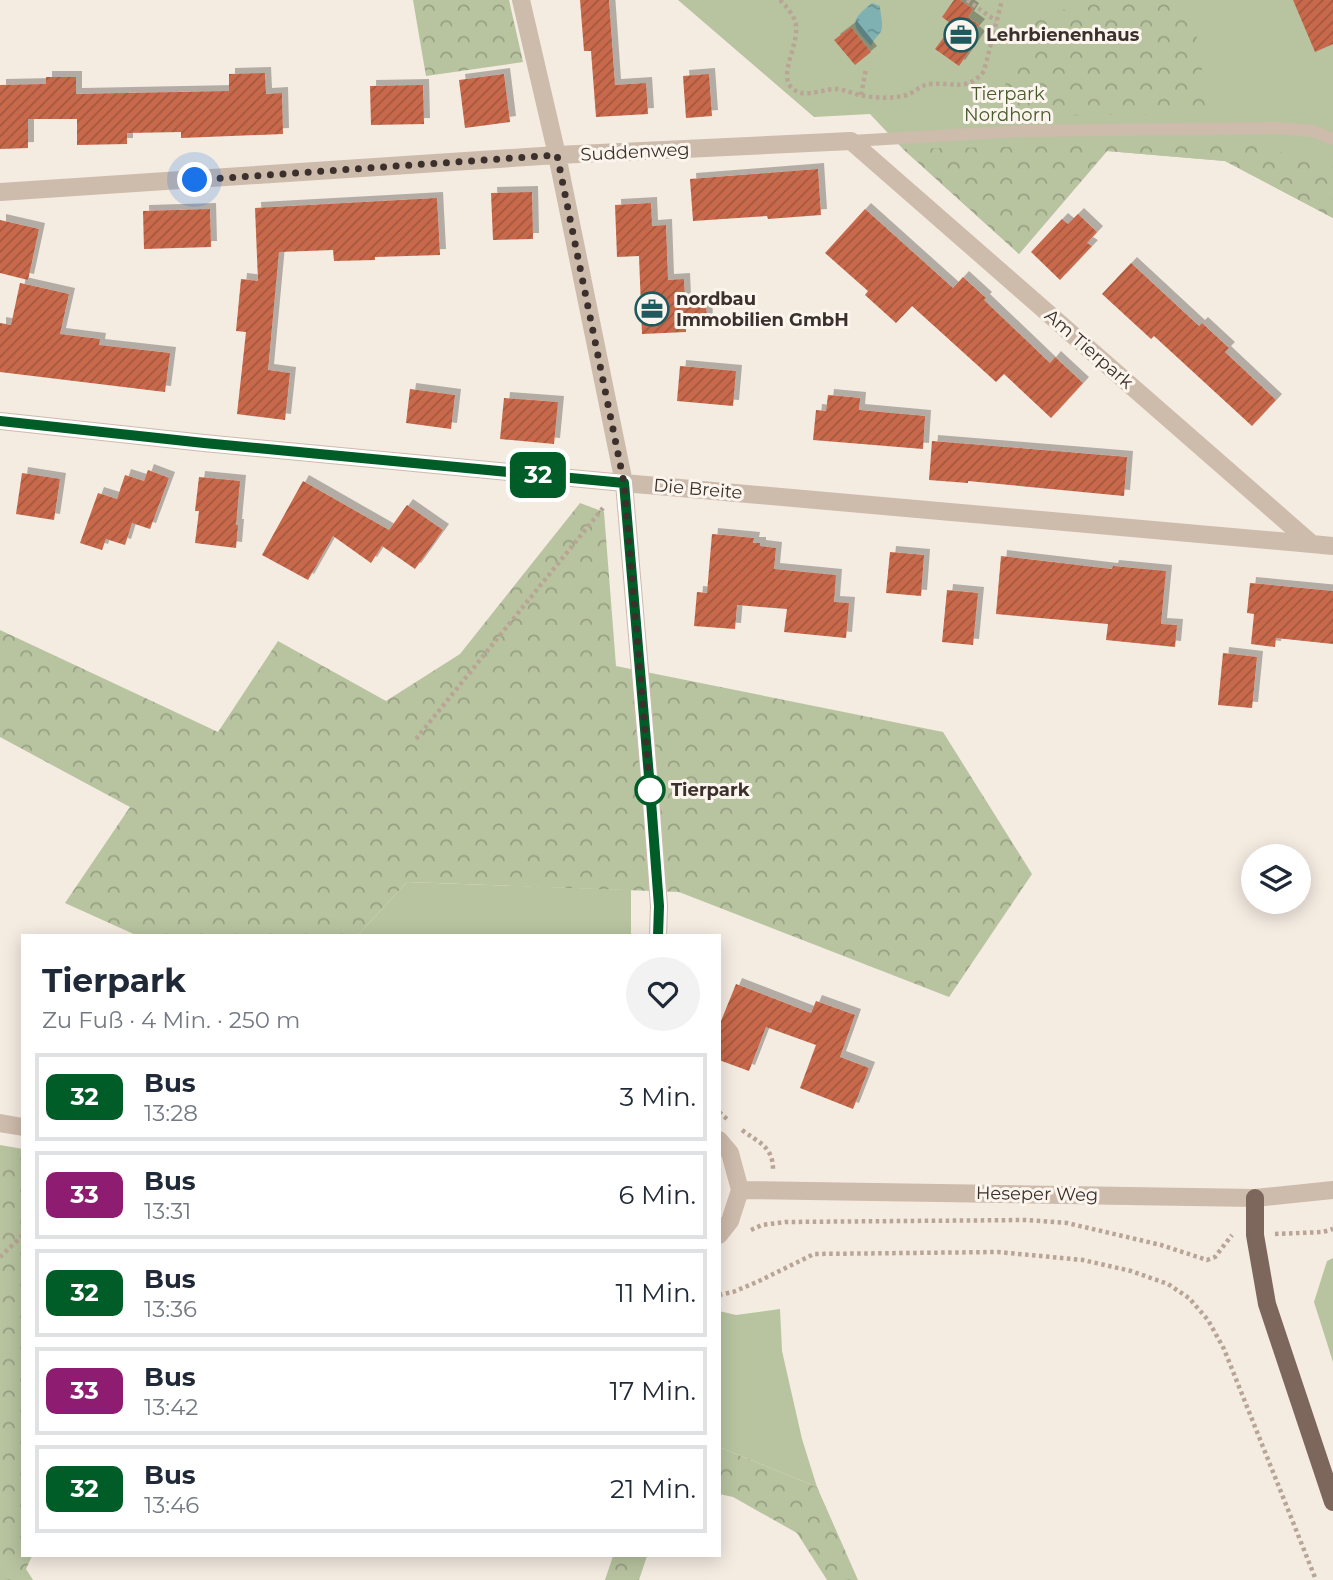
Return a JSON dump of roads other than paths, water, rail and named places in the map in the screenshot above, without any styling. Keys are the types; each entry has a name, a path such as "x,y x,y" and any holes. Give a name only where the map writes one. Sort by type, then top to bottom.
{"main road":[{"path":"1255,1198 1255,1235 1267,1304 1333,1502"}],"street":[{"path":"521,0 557,155 624,483 659,906 658,934"},
{"name":"Suddenweg","path":"0,192 557,155 851,141"},
{"name":"Am Tierpark","path":"851,141 1312,544"},
{"name":"Die Breite","path":"0,421 624,483 1312,544"},
{"path":"1312,544 1333,546"},
{"path":"0,1123 21,1127"},
{"path":"721,1142 730,1153 740,1190 730,1221 721,1232"},
{"name":"Heseper Weg","path":"740,1190 1255,1198 1333,1190"}],"lane":[{"path":"851,141 1023,131 1280,128 1312,131 1333,139"}],"water":[{"path":"872,3 880,6 882,26 871,46 855,24 859,15"}],"place":[{"name":"Lehrbienenhaus","path":"961,35"},
{"name":"nordbau Immobilien GmbH","path":"652,309"},
{"name":"Tierpark","path":"650,790"}],"park label":[{"name":"Tierpark Nordhorn","path":"1008,104"}]}
